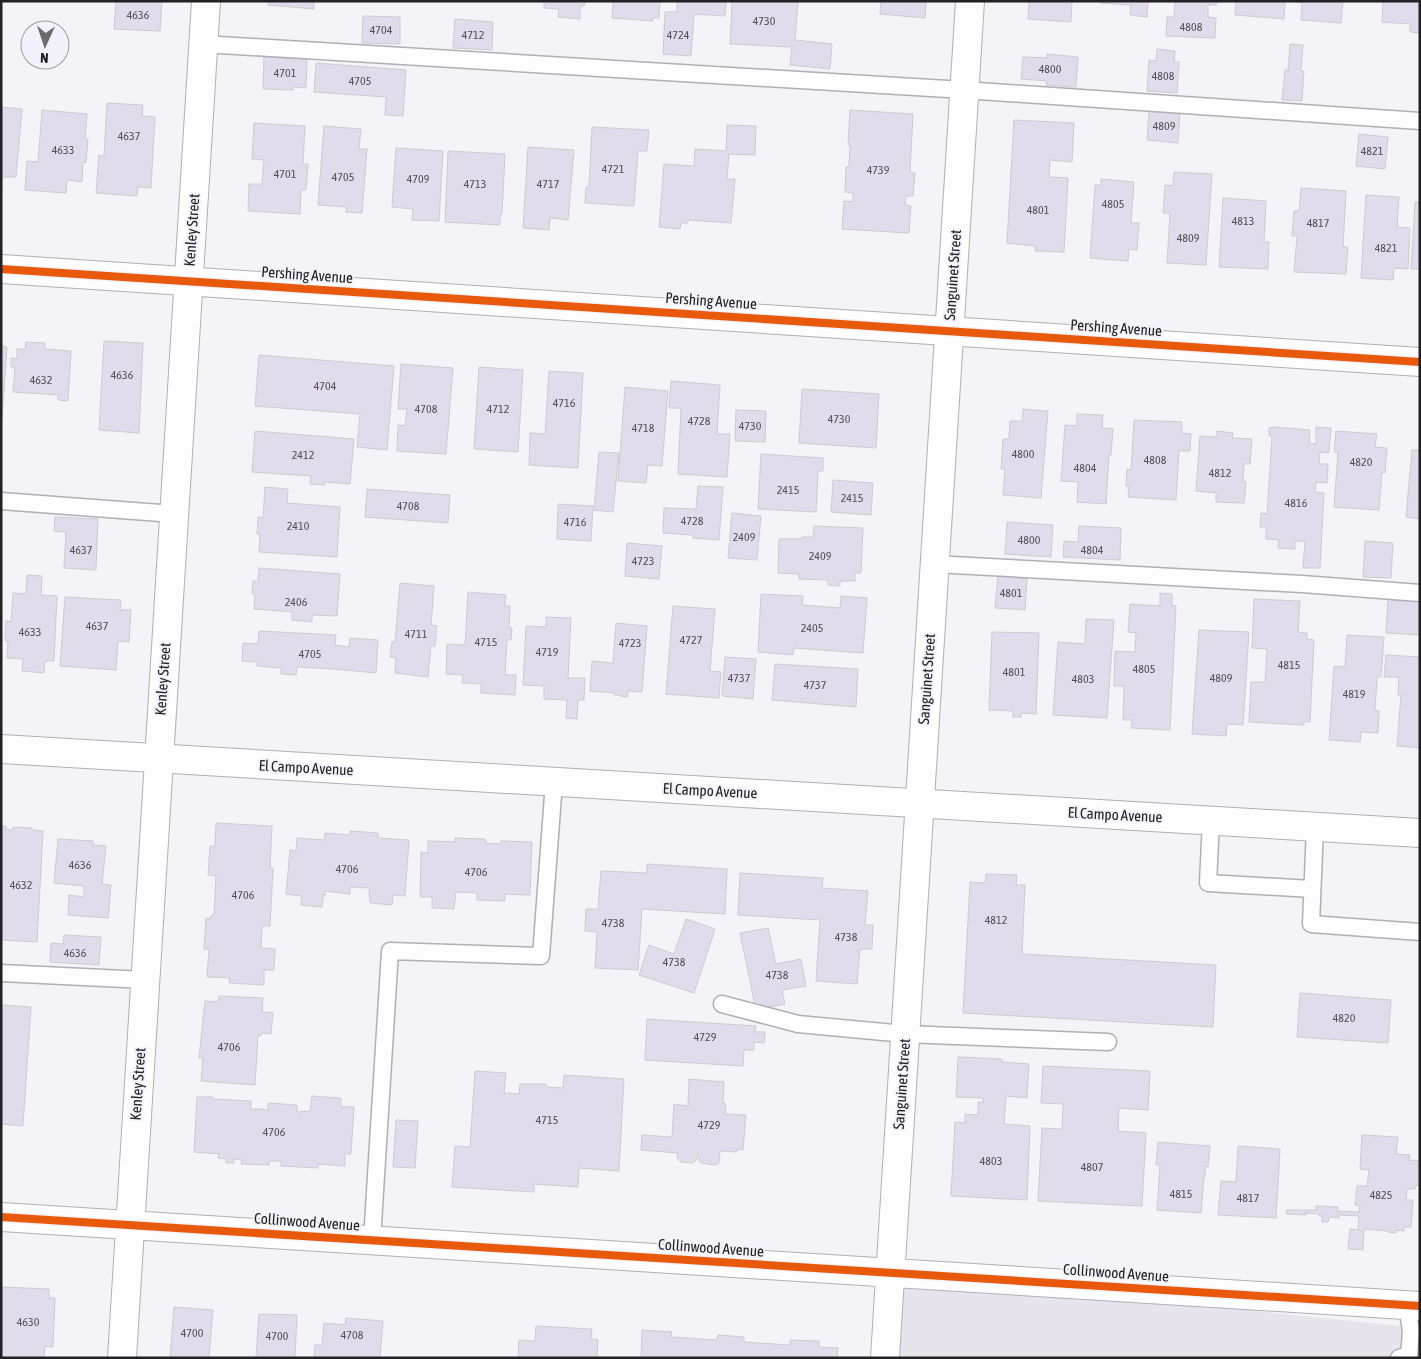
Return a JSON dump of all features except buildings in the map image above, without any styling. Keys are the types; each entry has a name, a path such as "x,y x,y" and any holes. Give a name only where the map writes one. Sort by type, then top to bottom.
{"street":[{"name":"Kenley Street","path":"122,1358 206,1"},
{"name":"Sanguinet Street","path":"885,1358 970,1"},
{"name":"Pershing Avenue","path":"1,268 1420,362"},
{"name":"El Campo Avenue","path":"1,749 1420,833"},
{"name":"Collinwood Avenue","path":"1,1217 1414,1306"}],"lane":[{"path":"204,44 964,90 1420,121"},
{"path":"1,502 174,514"},
{"path":"934,564 1302,584 1420,593"},
{"path":"372,1240 390,951 541,956 554,782"},
{"path":"1211,820 1208,883 1312,890"},
{"path":"1315,827 1311,924 1420,932"},
{"path":"1,973 145,980"},
{"path":"722,1004 798,1024 905,1034 1108,1042"},
{"path":"1399,1358 1409,1355 1414,1306"}],"shaded area":[{"path":"890,1273 1420,1328 1420,1358 882,1358"}],"cycle path":[{"path":"1,269 1420,362"},
{"path":"1,1217 1420,1306"}]}
